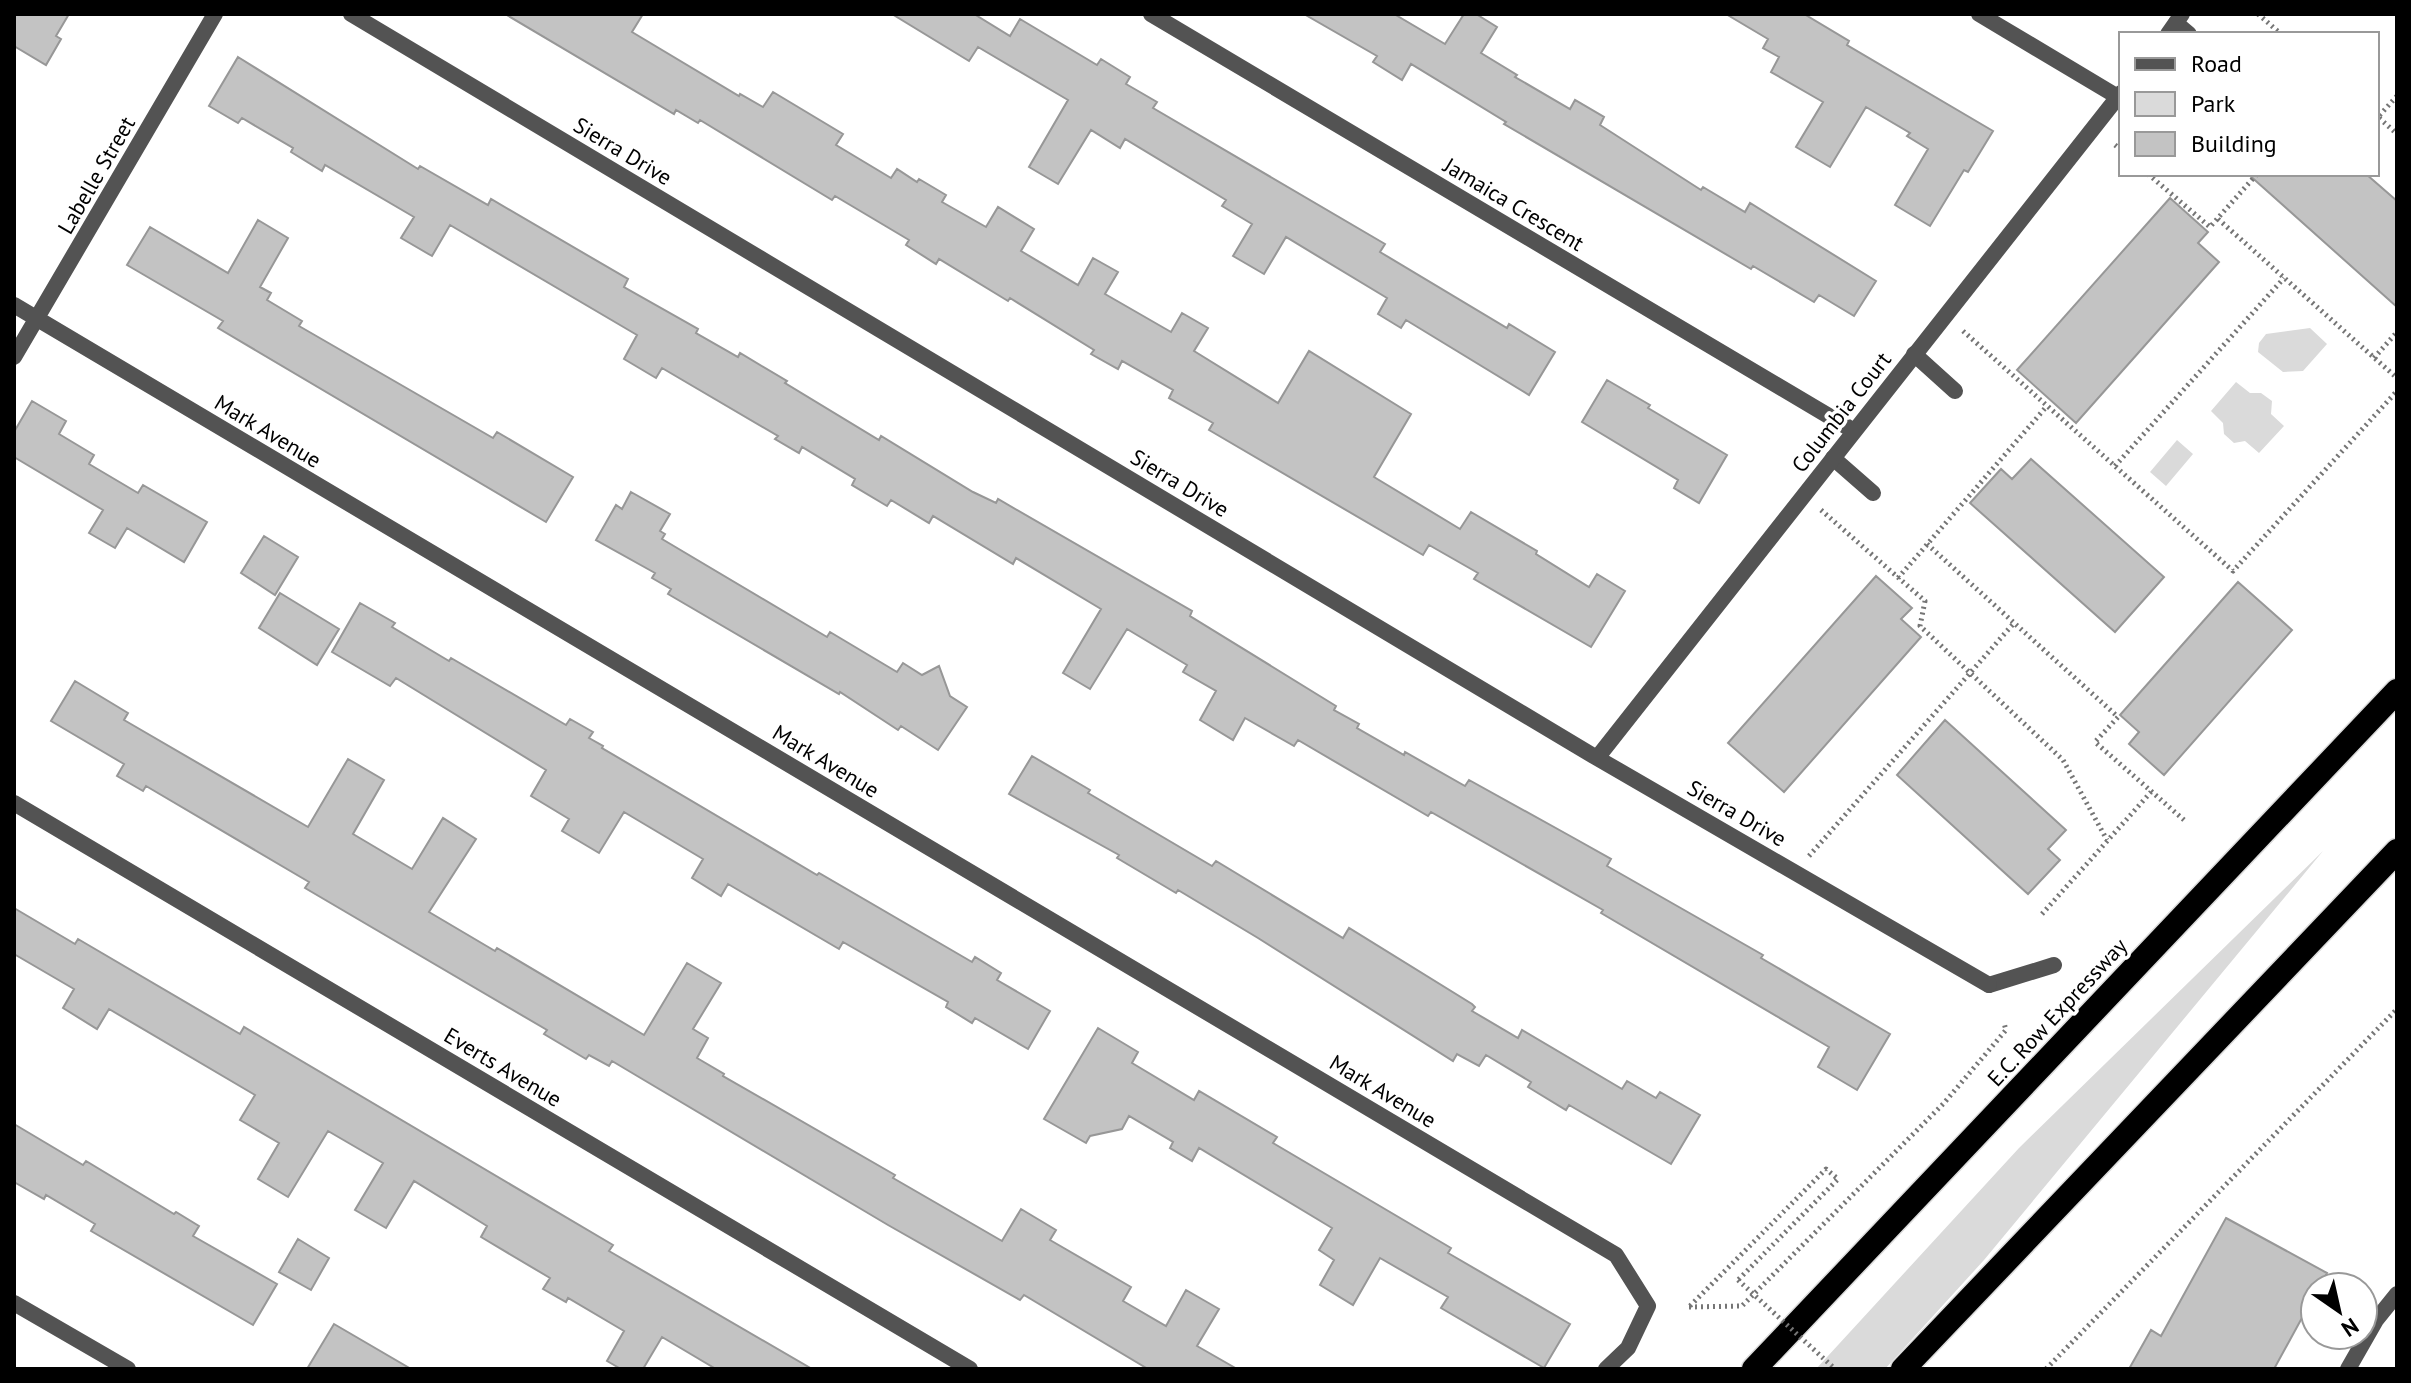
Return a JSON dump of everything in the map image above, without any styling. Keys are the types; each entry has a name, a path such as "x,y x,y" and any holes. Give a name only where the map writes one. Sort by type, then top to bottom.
{"highway":[{"name":"E.C. Row Expressway","path":"1754,1369 2397,691"},
{"path":"1906,1369 1933,1335 2397,851"}],"street":[{"name":"Labelle Street","path":"14,357 215,14"},
{"name":"Sierra Drive","path":"351,14 1597,758 1989,985 2054,965"},
{"name":"Jamaica Crescent","path":"1151,14 1854,431"},
{"path":"1979,14 2119,95"},
{"name":"Columbia Court","path":"1597,758 2119,97"},
{"name":"Mark Avenue","path":"14,305 1616,1255 1648,1306 1628,1348 1606,1369"},
{"path":"1914,354 1955,391"},
{"path":"1833,458 1873,493"},
{"name":"Everts Avenue","path":"14,803 970,1369"},
{"path":"2348,1369 2376,1320 2397,1294"},
{"path":"14,1303 128,1369"}],"path":[{"path":"2258,14 2279,32"},
{"path":"2379,115 2397,96"},
{"path":"2379,119 2397,134"},
{"path":"2115,145 2119,148"},
{"path":"2150,176 2210,227 2255,176"},
{"path":"2218,219 2397,378"},
{"path":"2115,466 2284,278"},
{"path":"1962,330 2233,571 2397,391"},
{"path":"2374,358 2397,332"},
{"path":"1898,578 2047,406"},
{"path":"1817,506 1925,601 1920,626 2063,760 2107,840"},
{"path":"1927,544 2118,717 2095,742 2184,820"},
{"path":"1809,856 2014,623"},
{"path":"2042,914 2151,792"},
{"path":"2046,1369 2397,1009"},
{"path":"1835,1369 1738,1280 1838,1179 1826,1169 1689,1307 1742,1306 1944,1103 2006,1030 2004,1023"}],"green space":[{"path":"2310,328 2327,344 2303,371 2283,372 2258,352 2259,343 2266,334"},
{"path":"2236,382 2250,393 2261,393 2272,401 2271,414 2284,426 2259,453 2245,441 2234,443 2224,434 2223,423 2211,411"},
{"path":"2177,440 2193,454 2166,486 2150,472"},
{"path":"2323,851 1984,1260 1885,1369 1816,1369 2019,1148"}],"building":[{"path":"14,14 69,14 56,36 61,39 46,65 14,46"},
{"path":"505,14 643,14 632,32 739,96 763,107 773,92 843,134 836,145 891,178 897,169 917,182 919,179 946,195 942,202 986,227 998,207 1034,229 1021,251 1078,285 1093,258 1118,272 1105,294 1171,332 1182,313 1208,328 1194,351 1278,403 1309,351 1411,414 1374,477 1460,529 1471,512 1537,551 1536,554 1589,587 1597,574 1625,591 1591,647 1474,579 1478,573 1429,545 1423,555 1209,430 1213,423 1169,398 1173,390 1122,361 1118,369 1091,354 1094,350 1010,298 1008,301 939,259 936,264 906,245 909,240 835,196 832,200 700,120 698,123 676,110 674,114"},
{"path":"892,14 974,14 1010,36 1020,19 1097,65 1101,59 1130,77 1126,84 1157,102 1153,108 1385,244 1380,252 1507,328 1509,324 1555,352 1529,395 1406,320 1401,328 1378,314 1387,298 1286,237 1264,274 1233,256 1252,224 1222,206 1226,200 1125,139 1120,148 1091,130 1058,184 1029,167 1068,100 978,47 969,61"},
{"path":"1304,14 1394,14 1445,44 1464,14 1476,14 1497,27 1481,53 1517,75 1515,77 1570,109 1575,100 1604,117 1600,125 1701,190 1703,187 1745,212 1750,203 1876,281 1854,316 1819,295 1814,302 1753,266 1751,269 1504,124 1506,122 1411,64 1402,80 1373,62 1377,56"},
{"path":"1726,14 1804,14 1849,41 1847,45 1993,131 1968,172 1964,170 1930,226 1895,205 1928,149 1907,136 1910,133 1866,107 1830,167 1796,147 1823,102 1771,72 1779,57 1763,48 1768,39"},
{"path":"238,57 418,169 420,166 488,205 491,199 628,279 624,287 698,329 696,333 738,357 740,353 787,381 785,383 879,440 881,436 973,492 996,503 998,499 1192,611 1190,616 1336,706 1334,710 1359,724 1357,728 1465,786 1469,780 1611,859 1607,866 1763,955 1761,958 1890,1034 1857,1090 1818,1067 1829,1047 1601,913 1603,910 1431,812 1428,816 1298,740 1294,746 1245,718 1233,740 1200,720 1216,691 1183,672 1187,665 1127,629 1090,689 1063,673 1101,609 1016,558 1013,564 933,516 929,523 891,500 887,506 852,485 855,479 802,447 799,453 775,439 778,436 662,368 656,378 624,359 637,335 450,225 432,256 401,238 414,217 325,165 322,171 291,152 293,148 242,118 238,123 209,106"},
{"path":"2250,176 2368,176 2397,201 2397,307"},
{"path":"2170,198 2208,232 2198,243 2219,262 2076,423 2017,370"},
{"path":"258,220 288,238 260,287 271,293 267,300 302,321 299,326 493,438 497,432 573,477 546,522 218,328 223,321 127,265 150,227 228,273"},
{"path":"1607,380 1727,455 1699,503 1674,488 1678,480 1582,422"},
{"path":"32,401 66,421 59,434 94,455 89,464 138,493 143,485 207,522 184,562 127,528 115,548 89,533 103,510 14,457 14,432"},
{"path":"2031,459 2164,577 2115,632 1970,503 2001,469 2012,479"},
{"path":"631,492 670,514 660,531 665,534 662,539 827,637 830,632 897,672 903,663 922,675 939,666 950,696 967,707 938,750 901,726 898,730 840,692 668,594 671,589 652,578 655,573 596,540 616,505 622,509"},
{"path":"264,536 298,557 275,595 241,573"},
{"path":"1876,576 1912,608 1901,619 1921,637 1784,792 1728,743"},
{"path":"2238,582 2292,630 2164,775 2129,744 2139,732 2120,715"},
{"path":"280,593 339,629 317,665 259,628"},
{"path":"360,603 395,623 392,627 449,661 451,658 566,725 570,719 593,732 589,738 602,748 817,875 819,873 972,962 975,957 1001,973 997,980 1050,1011 1028,1049 975,1018 972,1023 946,1007 948,1002 843,942 839,949 728,884 721,896 692,878 703,859 624,812 599,853 562,831 569,819 531,796 546,770 396,678 390,686 332,652"},
{"path":"75,681 128,713 124,720 308,827 348,759 384,780 353,834 412,869 443,818 476,839 429,912 495,951 497,948 644,1035 687,963 721,983 693,1029 708,1038 697,1058 1002,1241 1021,1209 1056,1230 1050,1240 1131,1287 1123,1301 1166,1326 1186,1290 1219,1309 1197,1346 1237,1369 1148,1369 1024,1295 1020,1300 888,1225 612,1061 609,1066 589,1055 586,1059 544,1034 547,1030 305,888 309,882 146,786 143,791 117,776 124,764 51,721"},
{"path":"1945,720 2066,830 2048,849 2060,860 2028,894 1897,775"},
{"path":"1032,756 1212,866 1216,861 1343,938 1349,928 1472,1004 1475,1007 1472,1011 1518,1038 1522,1030 1622,1089 1627,1081 1656,1098 1660,1092 1700,1115 1671,1164 1569,1105 1566,1110 1528,1087 1531,1082 1486,1055 1479,1066 1457,1054 1453,1061 1258,938 1009,794"},
{"path":"14,908 75,944 78,939 240,1034 244,1027 613,1245 609,1251 812,1369 716,1369 662,1337 643,1369 621,1369 607,1361 624,1331 568,1298 566,1302 543,1289 550,1278 481,1237 487,1226 414,1181 386,1228 355,1210 383,1163 328,1131 288,1197 258,1179 279,1143 240,1120 255,1095 109,1009 97,1029 63,1008 74,989 14,954"},
{"path":"1098,1028 1138,1052 1132,1063 1194,1100 1199,1091 1277,1137 1273,1143 1451,1248 1448,1253 1570,1324 1544,1368 1441,1308 1448,1297 1380,1258 1353,1305 1320,1285 1334,1260 1319,1250 1332,1228 1199,1148 1192,1161 1170,1148 1173,1142 1129,1116 1122,1129 1090,1136 1086,1143 1044,1119"},
{"path":"14,1124 83,1165 86,1161 174,1214 176,1212 199,1226 193,1236 277,1284 253,1325 91,1231 95,1224 46,1195 44,1199 14,1182"},
{"path":"2226,1218 2323,1271 2299,1271 2299,1323 2274,1369 2129,1369 2151,1330 2161,1336"},
{"path":"298,1239 329,1258 311,1290 279,1272"},
{"path":"334,1324 411,1369 307,1369"}]}
